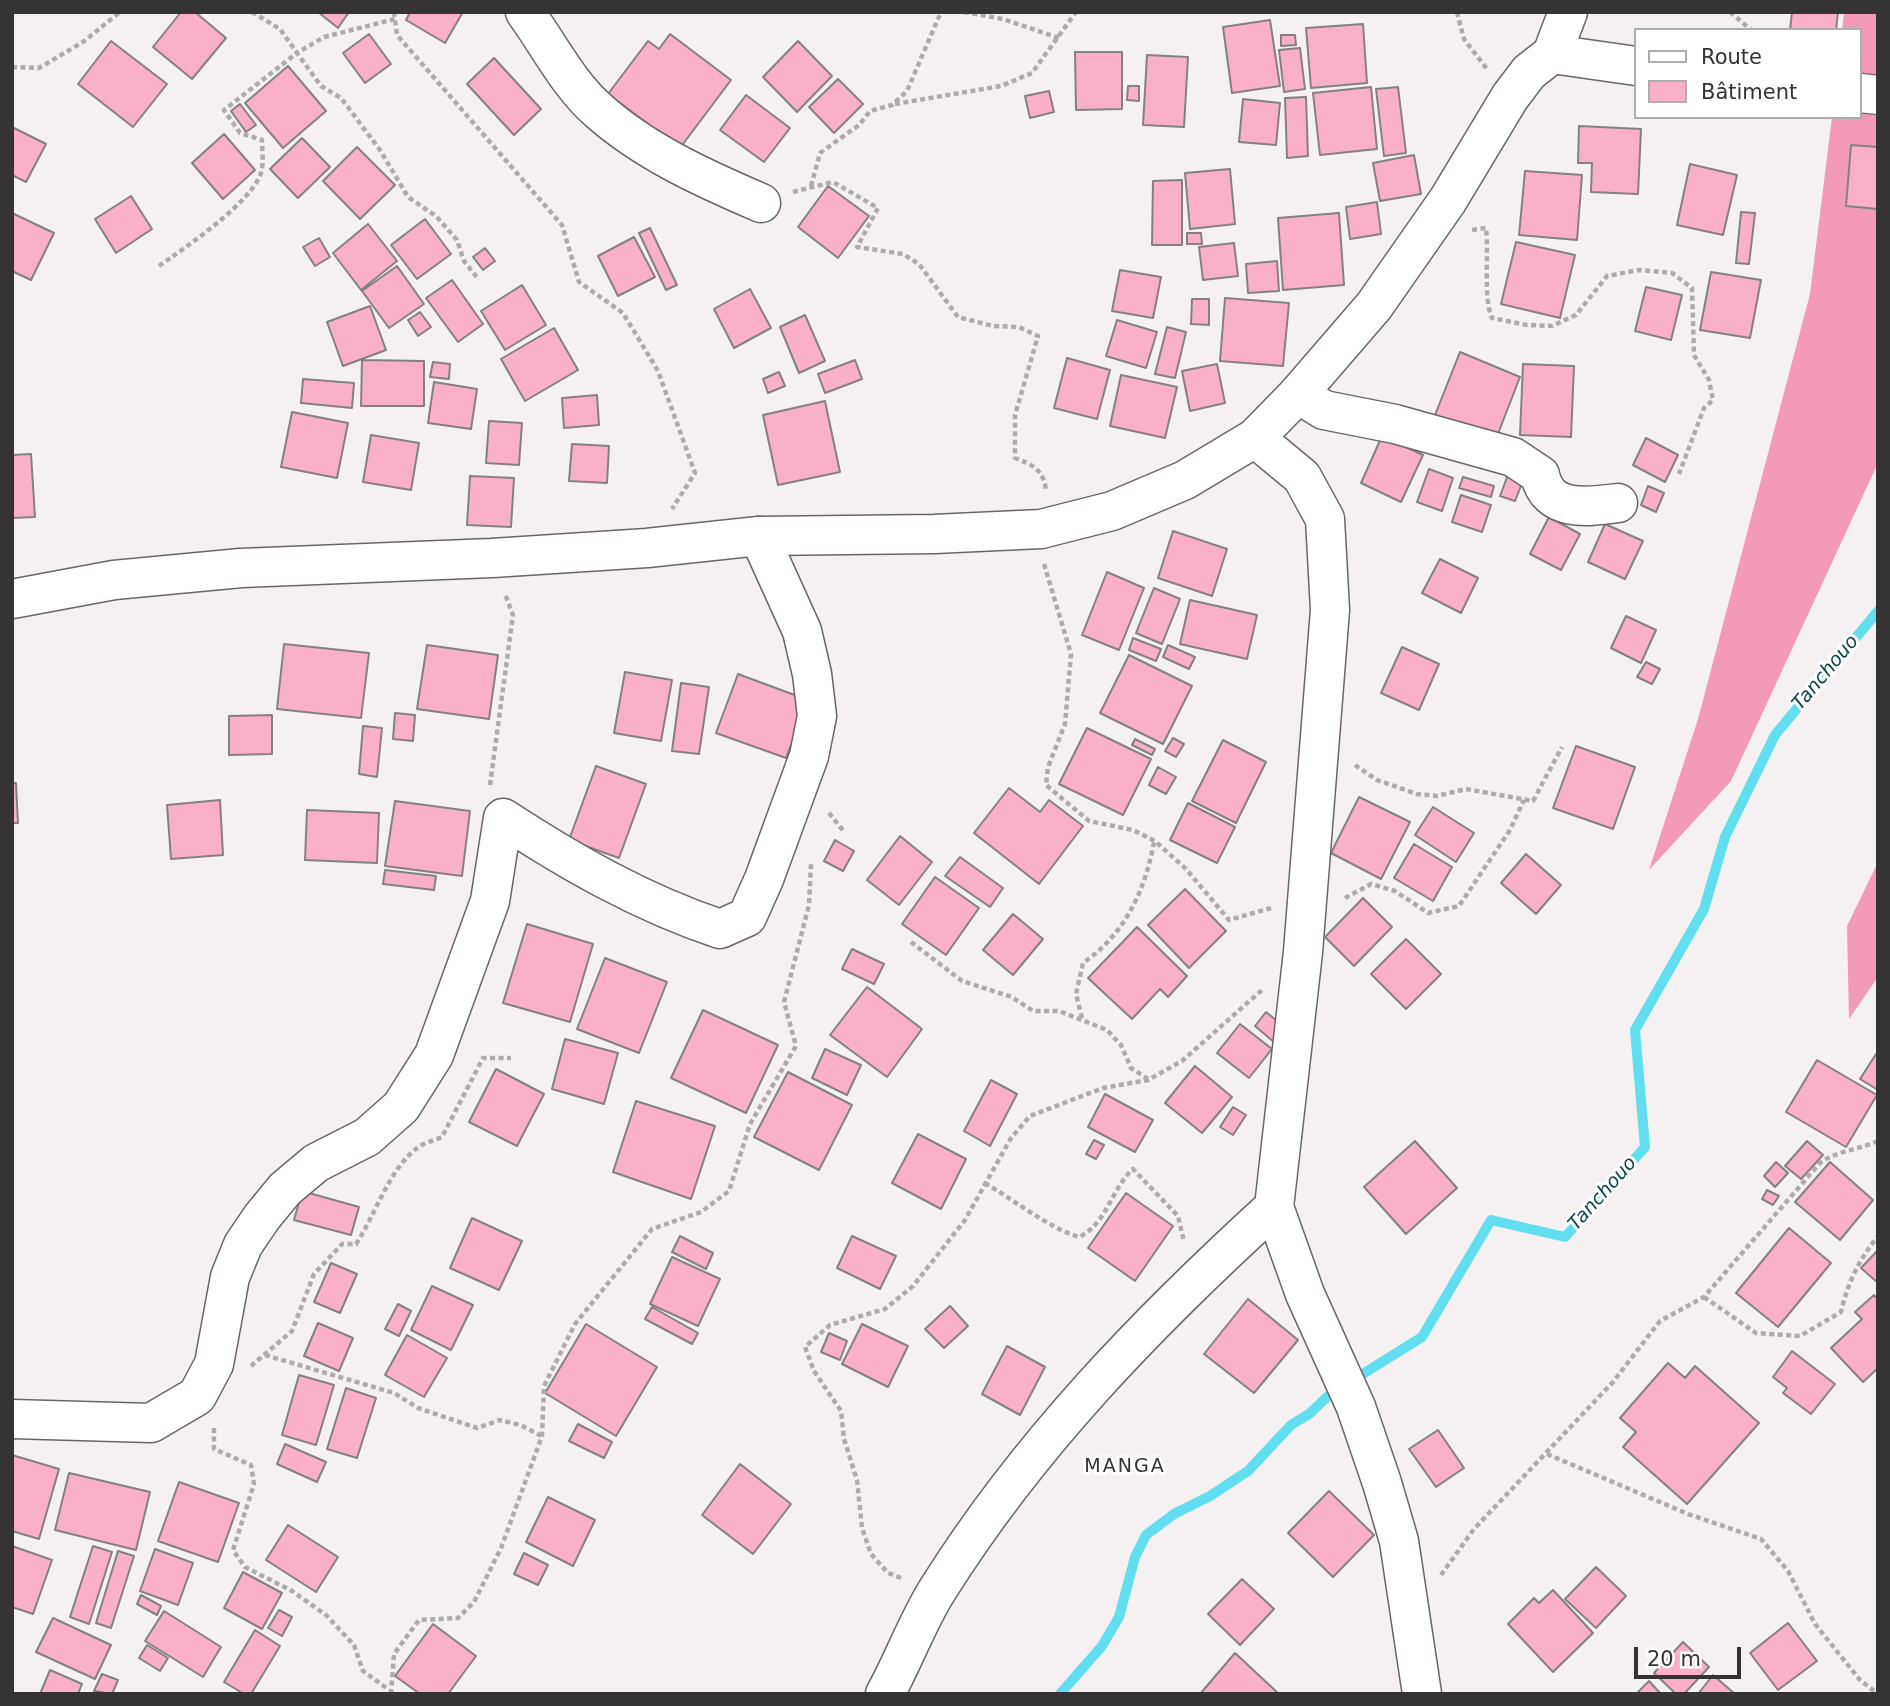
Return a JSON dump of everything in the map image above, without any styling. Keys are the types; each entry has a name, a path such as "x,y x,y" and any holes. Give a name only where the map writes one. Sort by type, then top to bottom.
{"street":[{"path":"525,12 568,76 598,111 646,145 705,180 761,203"},
{"path":"12,599 114,580 229,569 492,558 648,548 759,536 934,534 1041,528 1112,511 1185,480 1255,438 1298,394 1374,306 1448,200 1510,97 1529,72 1552,54 1568,12"},
{"path":"1552,54 1634,66"},
{"path":"1298,394 1324,410 1425,432 1513,457 1540,475 1543,490 1559,503 1585,508 1618,503"},
{"path":"1255,438 1302,477 1325,519 1330,610 1319,766 1322,901 1303,952 1274,1207 1305,1294 1356,1407 1399,1541 1422,1694"},
{"path":"12,1419 151,1423 197,1396 214,1364 230,1277 243,1245 262,1217 285,1189 316,1163 367,1137 401,1107 434,1055 490,901 503,818 560,855 680,916 720,929 747,917 764,879 809,756 817,716 812,674 802,631 759,536"},
{"path":"886,1694 937,1591 1025,1466 1105,1371 1186,1287 1274,1207"}],"path":[{"path":"12,67 39,68 83,42 120,12"},
{"path":"252,12 280,29 321,86 341,98 380,150 408,197 436,216 457,240 464,261 479,280"},
{"path":"394,12 397,36 562,225 579,282 623,313 658,372 695,472 648,548"},
{"path":"893,104 907,91 941,12"},
{"path":"964,12 1003,19 1059,38"},
{"path":"811,186 820,153 859,125 870,111 893,104 1001,86 1032,73 1076,12"},
{"path":"1457,12 1465,39 1510,97"},
{"path":"1730,12 1749,28"},
{"path":"159,266 206,233 243,197 261,173 262,139 240,134 224,110 297,53 324,37 395,19"},
{"path":"761,203 811,186 834,182 878,208 857,247 903,254 919,264 958,317 985,325 1019,327 1038,336 1018,397 1013,435 1014,458 1036,466 1045,476 1047,492 1041,528 1045,574 1071,654 1065,724 1048,767 1046,786 1089,821 1133,830 1155,841 1186,869 1229,920 1347,895 1371,884 1395,891 1427,913 1459,906 1510,830 1524,800"},
{"path":"1460,232 1486,228 1489,281 1486,306 1492,318 1527,325 1552,326 1576,316 1607,276 1639,270 1672,273 1692,288 1694,355 1709,380 1713,400 1704,408 1679,474"},
{"path":"492,558 513,615 489,783 503,818"},
{"path":"1319,766 1344,762 1359,767 1377,780 1417,794 1437,796 1466,789 1533,801 1562,747"},
{"path":"1082,1019 1076,994 1083,963 1098,953 1133,911 1148,875 1155,841"},
{"path":"390,1692 394,1654 419,1620 458,1618 474,1602 501,1548 542,1436 544,1386 575,1324 652,1229 701,1212 729,1191 750,1124 796,1046 784,1002 809,905 812,851"},
{"path":"911,942 962,981 1012,996 1033,1011 1059,1011 1107,1030 1121,1045 1131,1068 1148,1080"},
{"path":"937,1591 888,1573 871,1554 862,1528 857,1480 844,1439 841,1411 814,1371 805,1348 830,1325 885,1309 913,1286 965,1220 1011,1138 1030,1116 1103,1088 1148,1080 1182,1061 1303,952"},
{"path":"246,1369 292,1331 314,1274 342,1244 356,1244 397,1172 417,1147 442,1138 483,1058 511,1058"},
{"path":"1412,1615 1474,1529 1613,1382 1660,1321 1704,1297 1820,1163 1831,1155 1855,1152 1878,1141"},
{"path":"985,1183 1050,1222 1063,1233 1079,1237 1088,1233 1098,1222 1124,1178 1133,1169 1178,1216 1184,1241 1181,1267 1186,1287"},
{"path":"1704,1297 1756,1333 1800,1336 1841,1312 1847,1285 1862,1256 1878,1236"},
{"path":"265,1355 394,1393 418,1408 458,1423 477,1428 500,1420 520,1425 542,1436"},
{"path":"197,1396 214,1419 214,1449 251,1465 254,1484 233,1550 245,1567 292,1591 326,1615 354,1645 363,1671 390,1692"},
{"path":"1547,1454 1688,1514 1761,1539 1788,1571 1815,1624 1860,1680 1878,1693"}],"shaded area":[{"path":"1844,12 1878,12 1878,463 1731,781 1649,870 1698,719 1810,294 1832,119 1862,119 1862,28 1842,28"},
{"path":"1878,862 1878,977 1849,1019 1847,926"}],"building":[{"path":"181,12 195,12 226,38 192,79 153,47"},
{"path":"318,12 349,12 338,28"},
{"path":"410,12 463,12 445,43 406,20"},
{"path":"1792,12 1838,12 1836,28 1790,28"},
{"path":"1270,20 1280,86 1232,93 1223,27"},
{"path":"1363,24 1367,83 1311,88 1306,28"},
{"path":"369,34 391,64 365,83 343,53"},
{"path":"670,34 731,80 680,148 608,94 648,41 659,49"},
{"path":"1281,35 1295,35 1296,45 1281,46"},
{"path":"111,41 167,84 133,127 78,84"},
{"path":"798,41 832,76 797,112 763,77"},
{"path":"1300,48 1305,89 1284,92 1279,50"},
{"path":"1075,52 1122,52 1122,109 1076,110"},
{"path":"1147,55 1188,57 1184,127 1143,125"},
{"path":"494,58 541,109 514,135 467,84"},
{"path":"288,66 326,111 283,148 245,103"},
{"path":"838,79 863,104 834,133 809,107"},
{"path":"1128,86 1139,86 1139,101 1127,100"},
{"path":"1371,87 1377,149 1320,155 1313,93"},
{"path":"1398,87 1406,153 1384,156 1376,89"},
{"path":"1049,91 1054,112 1030,118 1025,96"},
{"path":"746,95 790,128 764,162 720,130"},
{"path":"1306,97 1308,156 1287,158 1285,98"},
{"path":"1243,99 1280,103 1276,145 1239,142"},
{"path":"240,104 256,125 246,132 231,111"},
{"path":"1579,126 1641,129 1638,194 1591,192 1592,163 1578,163"},
{"path":"12,127 46,144 26,182 12,175"},
{"path":"224,134 255,170 223,199 192,163"},
{"path":"302,138 330,167 298,198 270,169"},
{"path":"1851,145 1878,147 1878,209 1846,206"},
{"path":"357,147 395,185 360,219 323,181"},
{"path":"1414,155 1421,194 1380,201 1373,163"},
{"path":"1690,164 1737,175 1723,235 1677,225"},
{"path":"1230,169 1235,224 1190,229 1185,173"},
{"path":"1525,171 1582,175 1577,240 1519,235"},
{"path":"1182,180 1182,245 1152,245 1153,181"},
{"path":"828,186 869,216 838,258 798,227"},
{"path":"131,196 152,229 116,253 95,219"},
{"path":"1377,202 1381,234 1350,239 1346,207"},
{"path":"1741,212 1755,213 1749,264 1736,263"},
{"path":"12,213 54,233 31,280 12,271"},
{"path":"1339,213 1344,285 1283,290 1278,218"},
{"path":"425,219 451,254 417,279 391,245"},
{"path":"368,224 397,261 361,290 333,253"},
{"path":"650,228 677,285 666,290 639,233"},
{"path":"1187,233 1201,233 1202,244 1187,244"},
{"path":"634,237 655,277 618,296 598,256"},
{"path":"319,238 330,257 315,266 303,247"},
{"path":"1516,242 1575,255 1560,318 1501,304"},
{"path":"1234,243 1238,276 1203,280 1199,247"},
{"path":"485,248 495,261 483,270 473,257"},
{"path":"1277,261 1279,291 1248,293 1246,264"},
{"path":"397,266 424,304 389,328 362,291"},
{"path":"1120,270 1161,277 1153,318 1112,311"},
{"path":"1711,272 1761,280 1750,338 1700,330"},
{"path":"452,280 483,324 458,342 426,298"},
{"path":"522,285 546,325 505,350 481,311"},
{"path":"1646,287 1682,295 1671,340 1635,331"},
{"path":"750,289 771,328 734,348 714,309"},
{"path":"1225,298 1289,303 1283,366 1220,361"},
{"path":"1192,299 1209,299 1209,325 1191,324"},
{"path":"370,306 386,350 343,366 327,322"},
{"path":"420,312 431,327 418,336 408,320"},
{"path":"805,315 825,361 799,373 780,327"},
{"path":"1117,320 1157,332 1146,368 1106,356"},
{"path":"1167,327 1186,332 1175,378 1155,374"},
{"path":"554,328 578,370 525,401 501,359"},
{"path":"1460,352 1520,377 1496,439 1435,415"},
{"path":"1067,358 1110,370 1097,419 1054,408"},
{"path":"362,360 424,361 424,406 361,406"},
{"path":"855,360 862,379 825,393 818,374"},
{"path":"433,362 450,364 449,379 430,377"},
{"path":"1217,364 1225,403 1190,411 1182,371"},
{"path":"1523,364 1574,366 1571,437 1520,435"},
{"path":"779,372 785,386 768,393 763,379"},
{"path":"1121,375 1177,387 1165,438 1110,426"},
{"path":"303,379 354,383 352,408 301,403"},
{"path":"434,382 477,389 471,429 428,423"},
{"path":"597,395 599,425 564,428 562,398"},
{"path":"825,401 840,472 778,485 763,415"},
{"path":"292,412 348,423 337,478 281,467"},
{"path":"489,421 522,423 519,465 486,463"},
{"path":"371,435 419,443 411,490 363,482"},
{"path":"1382,436 1423,455 1401,502 1361,483"},
{"path":"1646,438 1678,455 1665,482 1633,465"},
{"path":"572,444 609,446 607,483 569,481"},
{"path":"31,454 35,517 12,518 12,455"},
{"path":"1429,469 1453,478 1442,511 1417,502"},
{"path":"1509,472 1524,478 1515,501 1500,496"},
{"path":"470,476 514,478 511,527 467,525"},
{"path":"1463,477 1494,486 1491,497 1459,488"},
{"path":"1648,486 1664,493 1656,512 1641,505"},
{"path":"1461,495 1491,505 1482,532 1452,522"},
{"path":"1549,517 1580,534 1561,570 1530,554"},
{"path":"1605,524 1643,541 1625,579 1588,562"},
{"path":"1173,531 1227,549 1212,596 1158,578"},
{"path":"1440,559 1478,578 1461,613 1422,593"},
{"path":"1107,572 1144,588 1119,650 1082,635"},
{"path":"1154,588 1180,599 1162,644 1136,633"},
{"path":"1190,600 1257,615 1247,659 1180,644"},
{"path":"1626,616 1656,630 1641,663 1611,648"},
{"path":"1133,638 1161,649 1156,661 1129,650"},
{"path":"284,644 369,653 361,718 277,709"},
{"path":"427,645 498,655 489,719 417,709"},
{"path":"1168,645 1195,657 1189,669 1163,657"},
{"path":"1402,647 1439,664 1419,710 1381,693"},
{"path":"1129,655 1192,686 1163,744 1100,713"},
{"path":"1646,662 1660,669 1652,684 1637,677"},
{"path":"625,672 672,680 661,741 614,733"},
{"path":"738,674 808,700 786,758 716,733"},
{"path":"681,683 709,687 699,754 672,751"},
{"path":"395,713 415,715 413,741 393,739"},
{"path":"272,715 272,754 229,755 229,716"},
{"path":"363,726 382,728 377,777 359,774"},
{"path":"1087,728 1151,759 1123,815 1059,784"},
{"path":"1173,738 1184,744 1176,757 1165,751"},
{"path":"1135,739 1155,749 1152,755 1132,745"},
{"path":"1223,740 1266,762 1236,823 1192,801"},
{"path":"1576,746 1635,767 1613,829 1553,808"},
{"path":"596,766 646,784 619,858 569,840"},
{"path":"1158,767 1176,777 1166,794 1149,785"},
{"path":"12,783 16,783 18,823 12,823"},
{"path":"1009,788 1040,812 1049,800 1083,826 1039,884 974,833"},
{"path":"1359,797 1410,822 1381,879 1331,853"},
{"path":"220,800 223,855 171,859 167,805"},
{"path":"395,801 470,811 462,876 385,866"},
{"path":"1188,803 1235,827 1217,863 1170,840"},
{"path":"1433,807 1474,833 1456,862 1415,835"},
{"path":"307,810 379,813 377,863 305,860"},
{"path":"900,836 932,862 899,905 867,880"},
{"path":"835,840 854,851 843,871 824,861"},
{"path":"1414,844 1452,867 1433,901 1394,878"},
{"path":"1526,854 1561,885 1536,914 1501,883"},
{"path":"960,857 1003,888 990,907 945,876"},
{"path":"385,870 436,876 434,890 383,884"},
{"path":"935,877 979,908 946,955 902,924"},
{"path":"1185,889 1226,931 1189,968 1148,925"},
{"path":"1363,898 1392,927 1354,966 1325,937"},
{"path":"1013,914 1043,939 1013,975 983,950"},
{"path":"527,924 593,944 570,1022 503,1003"},
{"path":"1137,927 1187,976 1168,997 1160,989 1132,1019 1088,978"},
{"path":"1406,939 1441,974 1406,1009 1371,974"},
{"path":"852,949 884,964 874,984 842,969"},
{"path":"605,958 667,982 639,1053 577,1029"},
{"path":"867,987 922,1029 887,1077 830,1035"},
{"path":"703,1010 778,1045 746,1113 671,1078"},
{"path":"1266,1012 1287,1029 1275,1043 1255,1026"},
{"path":"1240,1024 1272,1049 1249,1078 1217,1053"},
{"path":"565,1039 618,1053 604,1104 552,1089"},
{"path":"825,1049 861,1065 847,1095 812,1078"},
{"path":"1878,1051 1878,1090 1860,1079"},
{"path":"1817,1060 1877,1095 1846,1147 1786,1112"},
{"path":"1195,1066 1232,1097 1202,1133 1165,1103"},
{"path":"496,1069 544,1094 517,1146 469,1122"},
{"path":"788,1072 852,1105 819,1170 754,1137"},
{"path":"991,1080 1017,1094 990,1146 964,1131"},
{"path":"1105,1094 1153,1120 1135,1152 1088,1127"},
{"path":"636,1101 715,1126 691,1199 613,1172"},
{"path":"1233,1107 1246,1115 1233,1135 1220,1127"},
{"path":"918,1134 966,1159 941,1209 892,1183"},
{"path":"1094,1140 1104,1145 1096,1159 1086,1154"},
{"path":"1415,1141 1457,1188 1406,1234 1364,1187"},
{"path":"1807,1141 1823,1155 1801,1179 1785,1166"},
{"path":"1776,1162 1788,1173 1775,1187 1764,1176"},
{"path":"1830,1162 1873,1200 1840,1240 1795,1202"},
{"path":"1767,1190 1779,1196 1773,1205 1762,1199"},
{"path":"302,1191 359,1207 351,1235 294,1220"},
{"path":"1126,1193 1173,1226 1135,1281 1088,1248"},
{"path":"472,1218 522,1241 499,1290 450,1268"},
{"path":"1789,1228 1831,1263 1778,1327 1736,1293"},
{"path":"680,1236 713,1253 706,1269 672,1252"},
{"path":"852,1236 896,1256 880,1289 837,1268"},
{"path":"1878,1250 1878,1283 1861,1268"},
{"path":"672,1257 720,1279 698,1326 650,1304"},
{"path":"331,1263 357,1274 340,1313 314,1302"},
{"path":"432,1286 473,1305 451,1350 411,1330"},
{"path":"1874,1295 1878,1300 1878,1368 1863,1382 1831,1348 1862,1319 1855,1312"},
{"path":"1248,1299 1298,1340 1254,1393 1204,1354"},
{"path":"398,1304 411,1311 399,1336 385,1329"},
{"path":"950,1306 968,1326 944,1348 925,1329"},
{"path":"652,1307 698,1333 692,1344 645,1319"},
{"path":"318,1323 353,1338 339,1371 304,1356"},
{"path":"586,1324 657,1367 616,1436 545,1393"},
{"path":"862,1324 908,1346 888,1387 842,1364"},
{"path":"829,1333 847,1341 840,1360 821,1352"},
{"path":"407,1335 447,1358 424,1397 385,1375"},
{"path":"1007,1346 1045,1367 1020,1415 982,1394"},
{"path":"1792,1351 1835,1384 1811,1414 1783,1393 1787,1388 1773,1377"},
{"path":"1668,1363 1685,1378 1695,1366 1759,1423 1687,1504 1623,1447 1636,1432 1620,1418"},
{"path":"299,1375 334,1385 316,1445 282,1435"},
{"path":"346,1388 376,1398 357,1458 327,1449"},
{"path":"578,1424 612,1442 604,1458 569,1441"},
{"path":"1438,1430 1464,1468 1436,1487 1409,1449"},
{"path":"285,1444 326,1462 317,1482 277,1464"},
{"path":"12,1455 59,1469 39,1539 12,1531"},
{"path":"740,1464 791,1504 753,1554 702,1515"},
{"path":"69,1473 150,1492 136,1550 55,1530"},
{"path":"179,1482 239,1503 218,1562 158,1541"},
{"path":"1329,1491 1374,1535 1333,1577 1288,1533"},
{"path":"548,1497 595,1520 573,1566 526,1542"},
{"path":"288,1525 338,1557 316,1592 266,1560"},
{"path":"12,1546 52,1560 33,1614 12,1607"},
{"path":"93,1546 112,1552 89,1624 70,1617"},
{"path":"155,1549 193,1563 178,1605 140,1591"},
{"path":"118,1551 134,1556 111,1628 96,1623"},
{"path":"524,1553 548,1565 538,1585 514,1574"},
{"path":"1596,1567 1626,1596 1596,1628 1565,1599"},
{"path":"243,1572 282,1593 262,1629 224,1608"},
{"path":"1242,1579 1274,1609 1240,1645 1208,1614"},
{"path":"1553,1590 1593,1633 1553,1672 1508,1624 1534,1598 1539,1603"},
{"path":"141,1595 161,1606 157,1615 137,1604"},
{"path":"279,1610 292,1617 282,1636 268,1628"},
{"path":"164,1611 221,1647 203,1677 145,1641"},
{"path":"53,1618 111,1645 95,1679 36,1652"},
{"path":"1788,1623 1817,1661 1778,1690 1750,1653"},
{"path":"433,1624 476,1656 448,1694 420,1694 395,1676"},
{"path":"255,1630 280,1646 251,1694 244,1694 224,1682"},
{"path":"1683,1642 1709,1667 1684,1694 1676,1694 1654,1673"},
{"path":"147,1645 168,1658 160,1671 139,1658"},
{"path":"1235,1653 1279,1694 1200,1694"},
{"path":"50,1670 82,1684 78,1694 40,1694"},
{"path":"102,1674 118,1680 112,1694 94,1691"},
{"path":"1713,1675 1735,1694 1698,1694"},
{"path":"1649,1681 1661,1694 1636,1694"}],"waterway":[{"name":"Tanchouo","path":"1060,1694 1102,1646 1119,1617 1135,1557 1146,1535 1174,1514 1210,1496 1248,1471 1291,1425 1309,1414 1329,1395 1422,1337 1491,1220 1565,1237 1645,1147 1635,1030 1704,909 1725,837 1775,735 1878,611"}],"district":[{"name":"MANGA","path":"1125,1467"}]}
